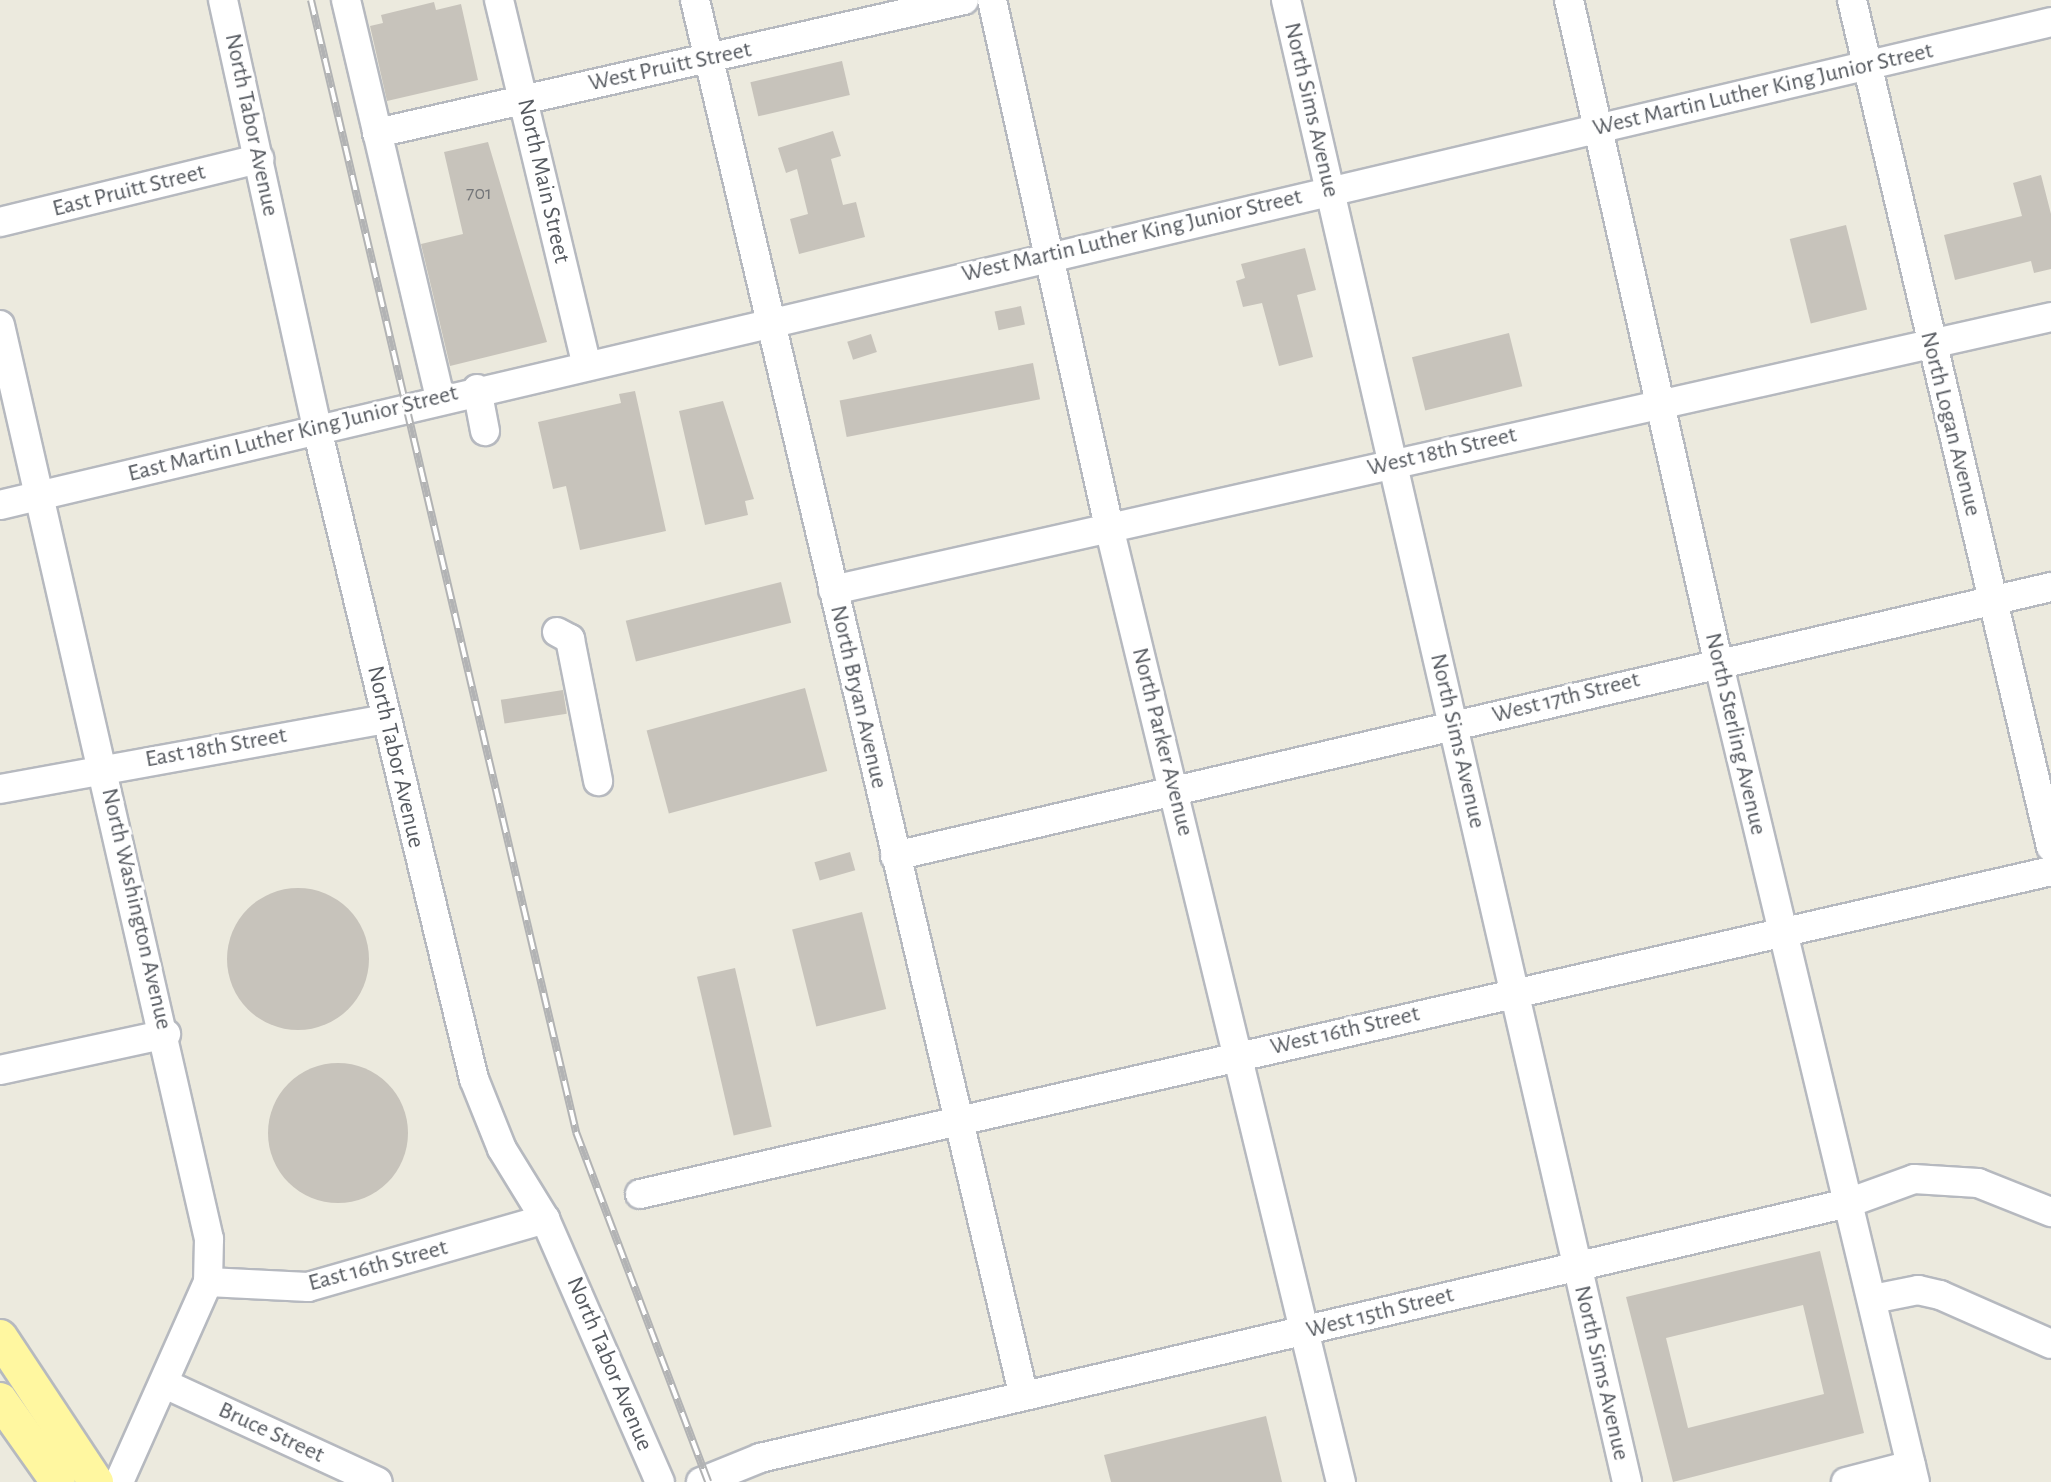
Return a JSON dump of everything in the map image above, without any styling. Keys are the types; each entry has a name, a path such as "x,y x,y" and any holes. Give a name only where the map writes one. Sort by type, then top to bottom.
{"main road":[{"path":"0,1337 96,1482"},
{"path":"0,1370 78,1482"},
{"path":"0,1400 58,1482"}],"street":[{"name":"North Tabor Avenue","path":"223,0 317,429 474,1079 502,1149 545,1219 660,1482"},
{"path":"346,0 440,398"},
{"name":"North Main Street","path":"499,0 532,97"},
{"name":"North Main Street","path":"519,0 532,97 593,360"},
{"name":"North Bryan Avenue","path":"695,0 1023,1393"},
{"name":"West Pruitt Street","path":"377,133 964,0"},
{"name":"North Parker Avenue","path":"992,0 1054,254 1109,527 1341,1482"},
{"name":"North Sims Avenue","path":"1286,0 1627,1482"},
{"name":"North Sterling Avenue","path":"1569,0 1718,661 1913,1474"},
{"name":"North Logan Avenue","path":"1852,0 1930,345 2051,847"},
{"name":"West Martin Luther King Junior Street","path":"593,360 2051,22"},
{"name":"East Pruitt Street","path":"0,222 259,159"},
{"name":"West 18th Street","path":"833,590 2051,317"},
{"name":"North Washington Avenue","path":"0,325 166,1034 209,1239 208,1282 119,1482"},
{"name":"East Martin Luther King Junior Street","path":"0,505 593,360"},
{"path":"477,389 485,431"},
{"name":"West 17th Street","path":"895,856 1718,661 2051,587"},
{"path":"557,632 570,639 598,781"},
{"name":"East 18th Street","path":"0,789 102,767 386,719"},
{"name":"West 16th Street","path":"640,1194 1514,993 1783,935 2051,871"},
{"path":"0,1070 166,1034"},
{"name":"West 15th Street","path":"704,1480 760,1458 1023,1393 1304,1331 1848,1203 1888,1184 1945,1177 2051,1212"},
{"name":"East 16th Street","path":"208,1282 308,1287 545,1219"},
{"path":"1873,1299 1918,1290 1940,1295 2051,1344"},
{"name":"Bruce Street","path":"165,1384 378,1482"},
{"path":"1846,1482 1913,1474"}],"building":[{"path":"434,2 436,10 461,4 478,80 387,101 370,26 383,23 381,15"},
{"path":"842,61 850,95 758,116 750,82"},
{"path":"833,131 841,156 831,159 843,205 856,202 865,237 799,254 790,219 808,214 797,169 786,173 778,148"},
{"path":"488,142 547,342 450,366 421,244 463,234 444,152"},
{"path":"2041,175 2051,214 2051,269 2034,273 2031,261 1955,280 1944,235 2022,216 2013,183"},
{"path":"1846,225 1867,309 1811,323 1790,239"},
{"path":"1305,248 1316,290 1297,295 1313,357 1279,366 1262,303 1243,307 1236,281 1245,278 1241,264"},
{"path":"1021,306 1025,325 999,330 995,312"},
{"path":"1509,333 1522,386 1425,411 1412,357"},
{"path":"871,334 877,352 853,360 847,342"},
{"path":"1033,363 1040,399 847,437 840,401"},
{"path":"635,391 666,531 580,550 566,486 553,489 538,422 621,403 619,394"},
{"path":"723,401 754,499 745,501 748,515 705,525 679,411"},
{"path":"781,582 791,623 636,661 626,621"},
{"path":"805,688 827,771 669,814 647,730"},
{"path":"563,690 567,714 505,724 501,700"},
{"path":"850,852 855,870 820,880 814,862"},
{"path":"298,888 325,894 348,909 363,932 369,959 363,986 348,1009 325,1024 298,1030 271,1024 248,1009 233,986 227,959 233,932 248,909 271,894"},
{"path":"862,912 886,1009 816,1026 792,929"},
{"path":"735,968 772,1127 734,1136 697,977"},
{"path":"338,1063 365,1069 387,1084 402,1106 408,1133 402,1160 387,1182 365,1197 338,1203 311,1197 289,1182 274,1160 268,1133 274,1106 289,1084 311,1069"},
{"path":"1820,1251 1864,1433 1673,1482 1626,1297","holes":["1803,1305 1824,1394 1688,1428 1666,1338"]},
{"path":"1266,1416 1282,1482 1111,1482 1104,1455"}],"railway":[{"path":"311,0 576,1132 708,1482"}]}
